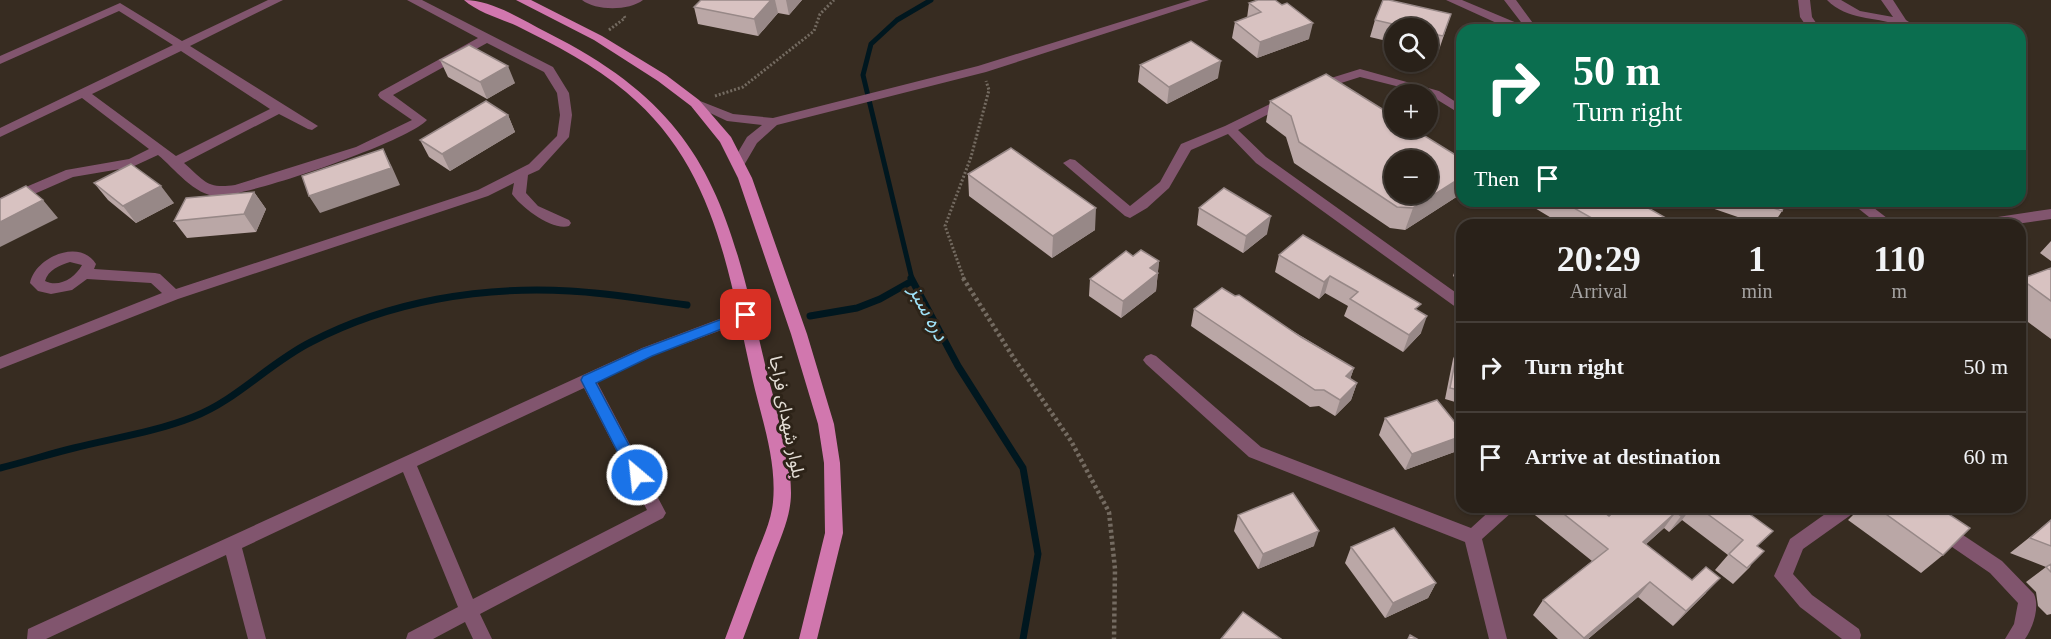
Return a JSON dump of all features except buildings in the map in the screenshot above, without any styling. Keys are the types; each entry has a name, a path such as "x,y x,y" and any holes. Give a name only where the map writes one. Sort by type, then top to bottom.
{"main road":[{"name":"بلوار شهدای فراجا","path":"470,0 518,22 606,71 639,96 671,128 704,178 728,243 746,315 775,441 782,493 777,522 734,639"},
{"name":"بلوار شهدای فراجا","path":"522,0 598,38 662,78 694,103 726,140 746,177 799,334 826,424 832,463 834,534 808,639"}],"street":[{"path":"0,133 278,0"},
{"path":"0,363 174,295 483,193 534,167 562,137 566,115 563,93 549,70 413,0"},
{"path":"588,0 617,5 637,0"},
{"path":"694,103 731,118 773,122 982,69 1203,0"},
{"path":"1452,0 1507,24"},
{"path":"1510,0 1528,24"},
{"path":"1804,0 1806,17 1811,24"},
{"path":"1833,0 1857,14 1905,24"},
{"path":"1887,0 1902,22"},
{"path":"0,60 120,6 279,109 312,126"},
{"path":"83,93 175,162 204,188 216,192 275,178 361,150 421,120 384,95 487,38"},
{"path":"1070,163 1130,213 1164,189 1173,177 1186,147 1230,129 1302,92 1360,73 1435,94 1456,107"},
{"path":"175,162 279,109"},
{"path":"738,164 752,140 773,122"},
{"path":"1230,129 1261,160 1456,300"},
{"path":"0,204 71,173 132,163 158,150"},
{"path":"522,174 519,194 533,209 564,222"},
{"path":"1864,207 1882,219"},
{"path":"2018,219 2051,214"},
{"path":"85,274 155,278 174,295"},
{"path":"36,639 35,635 647,352 746,315"},
{"path":"1151,360 1255,452 1473,537"},
{"path":"416,639 657,513 588,380"},
{"path":"408,464 469,611 483,639"},
{"path":"1473,537 1499,513"},
{"path":"1840,513 1796,544 1784,576 1806,601 1852,635"},
{"path":"1916,513 1996,567 2028,600 2023,627 2013,639"},
{"path":"1473,537 1498,639"},
{"path":"231,545 257,639"}],"path":[{"path":"694,103 743,87 814,32 820,14 834,0"},
{"path":"598,38 625,18 617,5"},
{"path":"982,69 989,90 971,157 945,226 963,278 1015,360 1071,441 1109,512 1115,569 1114,639"}],"waterway":[{"name":"دره سبز","path":"912,279 863,75 871,44 897,20 931,0"},
{"name":"دره سبز","path":"911,278 958,366 1023,468 1038,554 1023,639"},
{"path":"810,316 857,308 880,299 912,281"},
{"path":"0,468 149,431 193,417 224,401 281,360 311,342 372,316 437,299 503,291 537,290 599,293 687,305"}],"route":[{"path":"637,475 588,380 647,352 746,315"}]}
